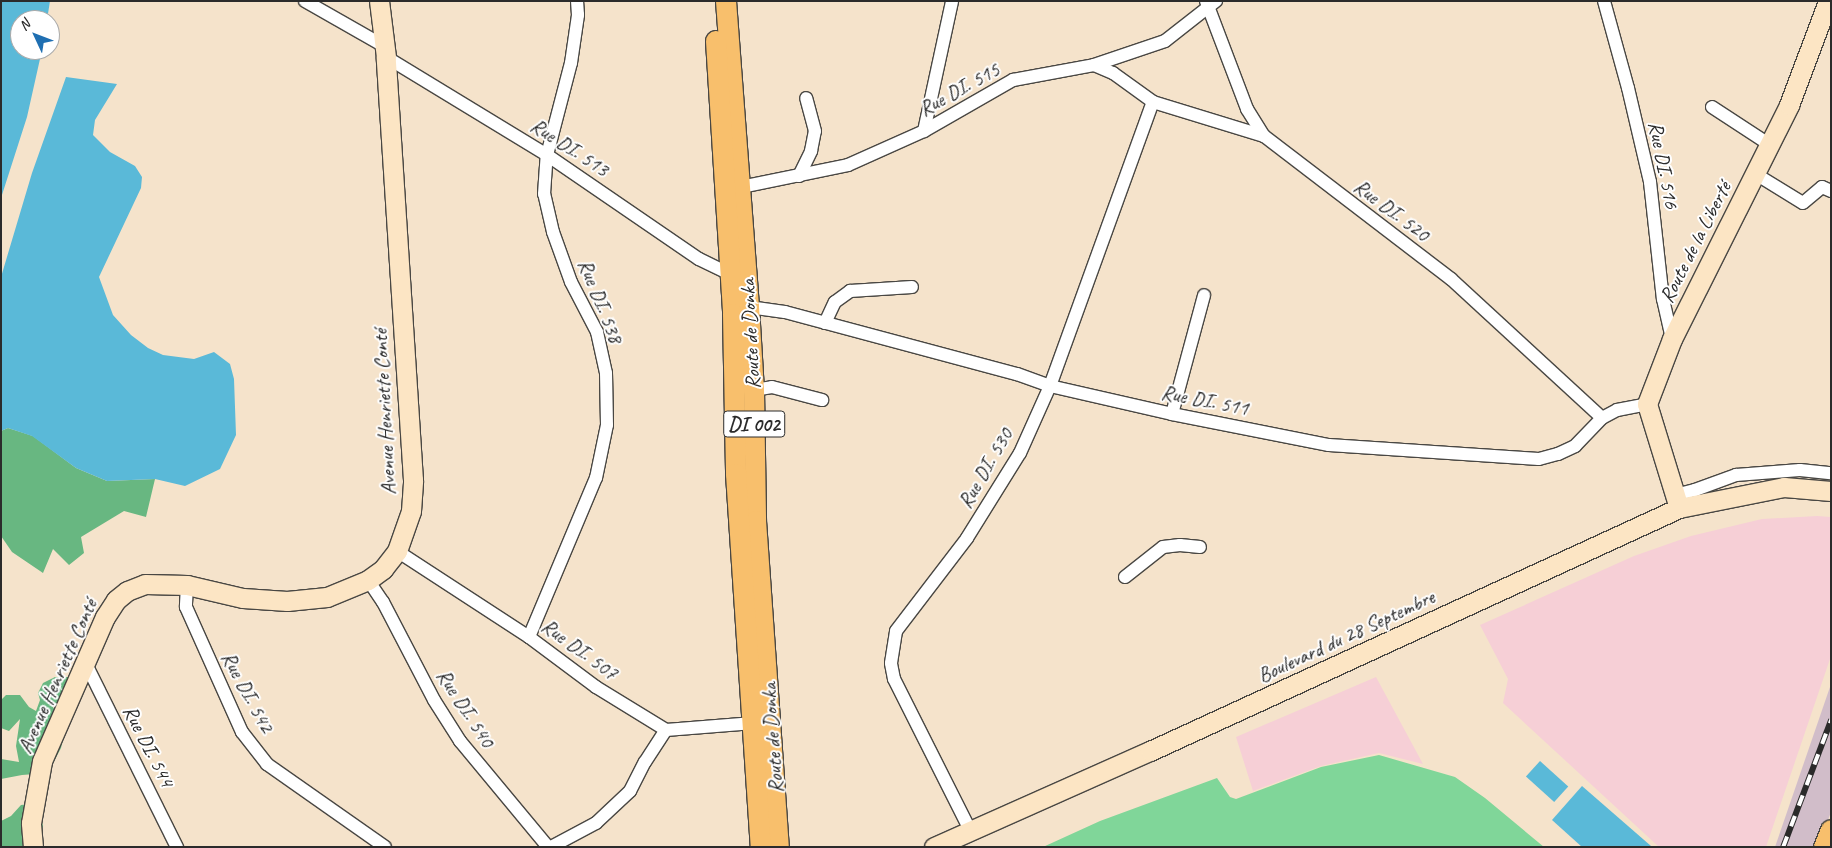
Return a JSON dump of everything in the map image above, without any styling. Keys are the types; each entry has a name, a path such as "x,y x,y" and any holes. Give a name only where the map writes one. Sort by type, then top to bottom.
{"highway":[{"path":"1824,847 1831,830"}],"main road":[{"name":"Avenue Henriette Conté","path":"33,847 31,823 42,761 105,617 116,600 145,584 187,585 243,598 287,601 327,597 368,580 383,569 397,550 411,511 413,480 385,52 379,1"},
{"name":"Route de Donka","path":"713,1 730,274 736,474 761,847"},
{"name":"Route de Donka","path":"726,1 749,307 754,390 756,521 779,847"},
{"name":"Route de la Liberté","path":"1647,404 1672,339 1770,145 1810,52 1828,1"},
{"path":"1647,404 1677,501"},
{"name":"Boulevard du 28 Septembre","path":"934,847 1150,752 1677,501 1784,487 1831,491"}],"street":[{"name":"Rue DI. 513","path":"305,1 547,154 700,259 730,274"},
{"name":"Rue DI. 538","path":"529,637 596,478 607,425 606,373 597,332 571,282 553,232 544,194 547,154 571,64 578,15 577,1"},
{"path":"924,131 929,100 952,1"},
{"name":"Rue DI. 516","path":"1604,1 1628,88 1650,182 1663,299 1672,339"},
{"name":"Rue DI. 515","path":"741,187 848,165 924,131 1013,80 1094,65 1165,41 1210,4"},
{"name":"Rue DI. 520","path":"1210,4 1247,109 1264,136 1451,279 1602,418"},
{"path":"1094,65 1114,73 1153,102 1264,136"},
{"path":"799,176 811,151 814,131 806,98"},
{"name":"Rue DI. 530","path":"970,830 894,679 891,663 896,631 968,538 1020,453 1050,386 1153,102"},
{"path":"1712,107 1770,145"},
{"path":"1754,174 1804,203 1822,187 1831,191"},
{"path":"825,323 835,302 850,291 912,287"},
{"path":"1172,414 1204,296"},
{"name":"Rue DI. 511","path":"749,307 785,312 1017,374 1050,386 1172,414 1329,445 1539,459 1558,454 1575,446 1602,418 1617,410 1647,404"},
{"path":"754,390 772,387 822,400"},
{"path":"1677,501 1695,490 1736,475 1800,470 1831,473"},
{"path":"1125,577 1163,547 1180,545 1200,547"},
{"name":"Rue DI. 507","path":"397,550 529,637 596,687 666,730"},
{"name":"Rue DI. 540","path":"368,580 383,602 434,700 460,741 549,847"},
{"name":"Rue DI. 542","path":"187,585 186,607 242,732 267,764 385,847"},
{"name":"Rue DI. 544","path":"85,662 177,847"},
{"path":"549,847 596,824 630,790 644,762 666,730 754,722"}],"shaded area":[{"path":"1831,517 1831,656 1766,847 1659,847 1503,703 1508,679 1480,625 1634,556 1691,536 1762,519"},
{"path":"1376,677 1423,764 1379,753 1321,766 1253,791 1236,737"},
{"path":"1831,684 1831,812 1818,847 1775,847"}],"green space":[{"path":"8,428 33,436 76,468 107,481 155,479 146,517 124,511 81,537 84,553 69,565 53,549 43,573 12,552 1,536 1,431"},
{"path":"55,677 68,677 73,684 53,707 66,727 61,748 48,773 1,779 1,759 19,762 16,746 20,719 9,731 1,728 1,700 6,695 20,695 29,707 36,711 40,700 38,693 43,683"},
{"path":"1379,755 1455,777 1485,798 1544,847 1043,847 1100,821 1217,778 1230,797 1236,799 1321,767"},
{"path":"30,804 39,809 43,826 40,841 35,847 1,847 1,821 11,816 21,805"}],"water":[{"path":"1,1 50,1 49,10 10,10 10,60 40,60 27,117 1,198"},
{"path":"66,77 117,84 95,120 93,135 110,152 135,166 142,177 141,188 99,277 113,315 131,335 148,348 163,355 194,359 214,352 230,364 234,379 236,435 220,469 185,486 155,479 107,481 76,468 32,436 8,428 1,431 1,277 32,173"},
{"path":"1540,761 1568,786 1554,802 1526,777"},
{"path":"1582,786 1651,846 1582,847 1552,820"}],"railway":[{"path":"1783,847 1831,720"}]}
